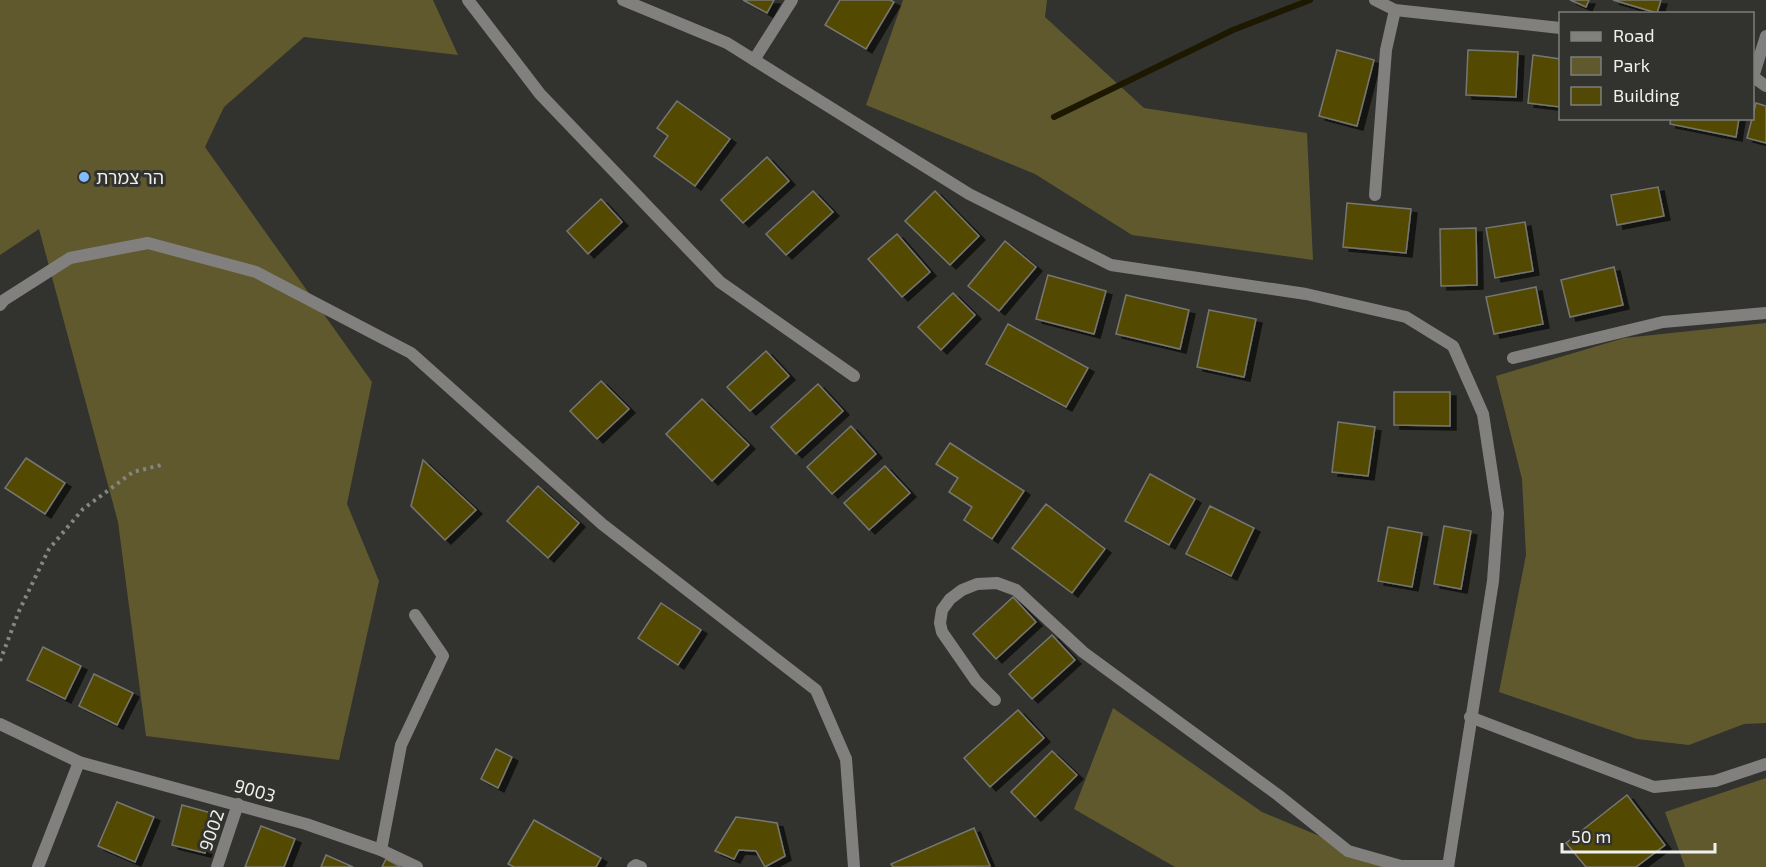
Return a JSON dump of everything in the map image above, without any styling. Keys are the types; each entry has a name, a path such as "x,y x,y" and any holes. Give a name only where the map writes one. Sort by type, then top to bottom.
{"street":[{"path":"468,0 540,94 720,282 854,376"},
{"path":"623,0 727,43 969,194 1111,265 1306,294 1406,317 1453,346 1483,414 1498,513 1493,581 1448,866 1401,866 1348,851 1278,795 1083,652 1016,590 997,583 977,584 962,590 950,599 942,610 940,623 942,632 976,681 995,700"},
{"path":"754,60 792,0"},
{"path":"1375,0 1395,10 1559,28"},
{"path":"1375,195 1386,50 1395,10"},
{"path":"1754,73 1766,36"},
{"path":"1754,77 1766,86"},
{"path":"0,305 4,300 70,258 148,243 256,272 411,353 602,524 816,690 846,759 854,867"},
{"path":"1513,358 1663,321 1766,313"},
{"path":"381,850 401,745 443,656 415,615"},
{"path":"1470,717 1654,787 1714,781 1766,764"},
{"name":"9003","path":"0,724 79,762 306,824 381,850 417,867"},
{"path":"38,867 79,762"},
{"name":"9002","path":"217,867 238,804"},
{"path":"633,867 636,865 641,867"}],"path":[{"path":"0,661 19,611 49,549 83,509 133,472 160,465"}],"green space":[{"path":"0,0 433,0 458,55 304,37 224,107 205,147 372,382 347,504 379,581 339,760 146,736 118,522 39,229 0,255"},
{"path":"903,0 1047,0 1045,17 1144,108 1307,133 1313,260 1132,235 1035,174 866,105"},
{"path":"1766,323 1766,723 1744,724 1689,745 1637,739 1499,692 1526,555 1522,479 1496,376 1624,338"},
{"path":"1113,708 1262,812 1393,867 1175,867 1074,809"},
{"path":"1766,778 1766,867 1685,867 1665,812"}],"building":[{"path":"743,0 774,0 767,13"},
{"path":"840,0 890,0 894,2 866,49 825,25"},
{"path":"1570,0 1589,0 1586,7"},
{"path":"1613,0 1661,0 1657,12"},
{"path":"1337,50 1374,60 1357,126 1319,116"},
{"path":"1468,50 1518,52 1516,97 1466,95"},
{"path":"1533,55 1559,59 1559,107 1528,103"},
{"path":"677,101 730,139 695,186 654,156 668,136 657,128"},
{"path":"1756,103 1766,106 1766,143 1747,138 1752,120 1754,120"},
{"path":"1671,120 1739,120 1736,137 1670,124"},
{"path":"767,157 789,181 743,223 721,200"},
{"path":"1658,187 1664,216 1617,225 1611,195"},
{"path":"813,191 833,212 786,255 766,234"},
{"path":"935,191 979,236 950,265 905,221"},
{"path":"601,199 622,222 588,254 567,231"},
{"path":"1347,203 1411,209 1406,253 1343,247"},
{"path":"1525,222 1533,271 1495,278 1486,228"},
{"path":"1476,228 1477,285 1441,286 1440,229"},
{"path":"897,234 930,272 902,297 868,259"},
{"path":"1005,241 1036,267 999,311 968,286"},
{"path":"1614,267 1623,305 1570,317 1561,280"},
{"path":"1048,275 1106,291 1094,334 1036,319"},
{"path":"1536,287 1543,324 1494,334 1486,297"},
{"path":"953,293 975,315 941,350 918,327"},
{"path":"1126,295 1189,310 1180,349 1116,334"},
{"path":"1209,310 1256,319 1244,377 1197,367"},
{"path":"1008,324 1088,368 1066,407 986,364"},
{"path":"766,351 789,376 750,411 727,387"},
{"path":"601,381 629,409 597,439 570,411"},
{"path":"818,384 843,411 796,454 771,427"},
{"path":"1394,392 1450,392 1450,426 1394,425"},
{"path":"702,399 749,445 712,481 666,434"},
{"path":"1338,422 1375,427 1368,476 1332,472"},
{"path":"851,426 876,454 832,494 807,467"},
{"path":"950,443 1024,491 992,539 964,520 972,507 949,492 958,478 936,464"},
{"path":"26,458 65,483 45,514 5,488"},
{"path":"423,460 476,510 445,540 411,506"},
{"path":"885,466 910,493 869,530 844,503"},
{"path":"1150,474 1195,499 1169,545 1125,521"},
{"path":"538,486 579,523 548,558 507,521"},
{"path":"1046,504 1105,549 1072,593 1012,548"},
{"path":"1210,506 1254,528 1231,576 1186,554"},
{"path":"1444,526 1471,531 1461,589 1434,584"},
{"path":"1388,527 1422,533 1412,587 1378,581"},
{"path":"1013,597 1036,622 996,659 973,634"},
{"path":"661,603 701,630 678,665 638,638"},
{"path":"1052,635 1075,660 1032,699 1009,674"},
{"path":"43,647 81,666 65,699 27,680"},
{"path":"94,674 133,693 117,725 79,706"},
{"path":"1018,710 1044,738 990,787 964,758"},
{"path":"496,749 512,757 498,788 481,779"},
{"path":"1052,751 1077,775 1035,817 1011,792"},
{"path":"1627,795 1665,845 1636,867 1586,867 1566,843"},
{"path":"117,802 154,817 135,862 98,846"},
{"path":"182,805 215,814 205,853 172,845"},
{"path":"736,817 777,823 785,856 765,867 756,851 739,850 734,859 715,851"},
{"path":"534,820 601,858 596,867 514,867 508,864"},
{"path":"261,826 295,839 284,867 245,867"},
{"path":"974,828 990,866 893,867 891,864"},
{"path":"326,855 353,867 321,867"},
{"path":"386,859 401,867 382,867"}],"waterway":[{"path":"1054,117 1233,30 1310,0"}],"place":[{"name":"הר צמרת","path":"84,177"}]}
